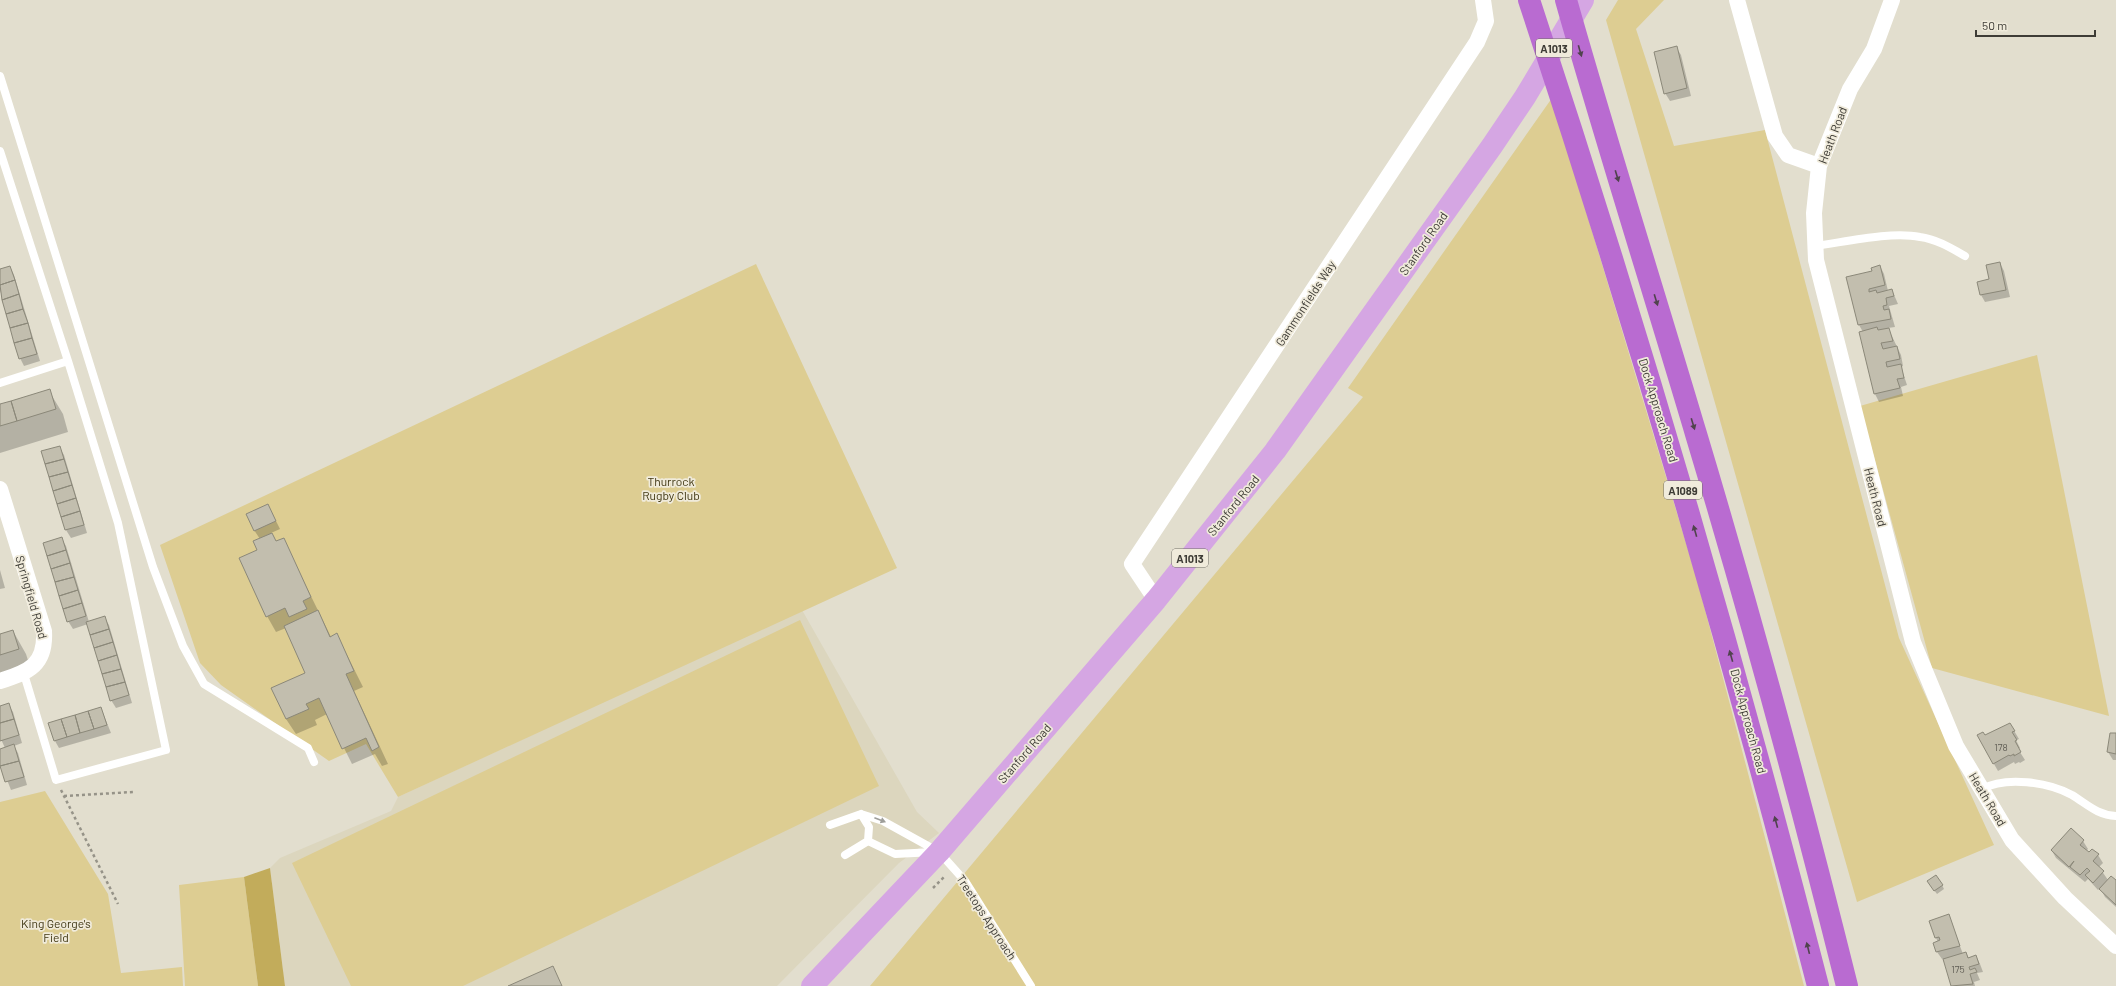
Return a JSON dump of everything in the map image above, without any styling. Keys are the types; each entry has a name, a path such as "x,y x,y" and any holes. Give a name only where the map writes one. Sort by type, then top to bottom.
{"highway":[{"name":"Dock Approach Road","path":"1530,0 1580,154 1670,443 1750,725 1818,986"},
{"name":"A1089","path":"1566,0 1608,147 1688,407 1739,580 1781,728 1847,986"}],"main road":[{"name":"Stanford Road","path":"812,986 939,852 1156,600 1275,451 1525,97 1583,0"}],"street":[{"name":"Gammonfields Way","path":"1156,600 1132,564 1477,42 1486,21 1483,0"},
{"path":"1737,0 1775,136 1788,155 1819,166"},
{"name":"Heath Road","path":"1892,0 1874,49 1850,90 1819,166 1814,213 1816,260 1913,642 1956,746 2012,840 2065,898 2116,946"},
{"name":"Springfield Road","path":"0,490 44,631 45,644 42,657 24,674 0,681"}],"lane":[{"path":"0,76 153,568 183,646 204,684 308,748 314,762"},
{"path":"0,150 118,523 166,750 56,780 24,674"},
{"path":"1815,246 1895,236 1919,236 1938,242 1965,256"},
{"path":"0,383 68,361"},
{"path":"1982,789 2000,782 2044,784 2073,796 2091,809 2106,816 2116,816"},
{"path":"830,825 861,814 869,828 868,841"},
{"name":"Treetops Approach","path":"861,814 883,820 939,852 965,881 1031,986"},
{"path":"868,841 895,854 939,852"},
{"path":"845,855 868,841"}],"path":[{"path":"56,780 118,904"},
{"path":"64,796 133,792"}],"shaded area":[{"path":"802,610 917,812 939,833 899,863 777,986 285,986 270,868 280,858 391,811 398,797"},
{"path":"270,868 285,986 258,986 244,877"}],"green space":[{"path":"1618,0 1664,0 1636,29 1674,146 1765,130 1899,638 1994,845 1857,902 1606,20"},
{"path":"1552,98 1698,583 1804,986 870,986 1363,397 1348,388"},
{"name":"Thurrock Rugby Club","path":"756,264 897,568 398,797 366,744 329,761 221,685 200,663 160,545"},
{"path":"2037,355 2109,716 1932,668 1860,406"},
{"path":"800,620 879,786 463,986 351,986 292,863"},
{"name":"King George's Field","path":"45,791 108,894 121,973 182,967 183,986 0,986 0,802"},
{"path":"244,877 258,986 185,986 179,885"}],"building":[{"path":"1677,46 1687,88 1664,94 1654,52"},
{"path":"2000,262 2006,290 1980,295 1977,282 1989,279 1986,265"},
{"path":"1880,265 1885,285 1869,289 1869,292 1876,290 1877,293 1892,289 1894,296 1886,298 1887,305 1883,306 1884,310 1889,309 1891,319 1858,325 1846,277 1872,271 1871,268"},
{"path":"10,266 15,280 0,285 0,269"},
{"path":"15,280 19,294 2,300 0,285"},
{"path":"19,294 23,309 6,314 2,300"},
{"path":"23,309 28,323 10,328 6,314"},
{"path":"28,323 32,338 14,343 10,328"},
{"path":"1877,327 1878,330 1889,328 1893,341 1881,343 1883,349 1897,346 1900,359 1886,362 1887,367 1901,364 1904,378 1897,379 1900,388 1874,394 1859,332"},
{"path":"32,338 37,354 19,359 14,343"},
{"path":"50,389 56,409 17,421 11,401"},
{"path":"11,401 17,421 0,426 0,404"},
{"path":"60,446 64,459 45,464 41,451"},
{"path":"64,459 68,472 49,477 45,464"},
{"path":"68,472 72,485 53,491 49,477"},
{"path":"72,485 76,498 57,504 53,491"},
{"path":"76,498 80,511 61,517 57,504"},
{"path":"268,504 276,521 254,531 246,514"},
{"path":"80,511 84,525 65,530 61,517"},
{"path":"272,533 276,541 284,538 311,597 303,601 307,609 289,617 285,608 266,617 239,558 257,550 253,541"},
{"path":"62,537 66,550 47,556 43,543"},
{"path":"66,550 70,563 51,569 47,556"},
{"path":"70,563 74,577 55,582 51,569"},
{"path":"74,577 78,590 59,596 55,582"},
{"path":"78,590 82,603 63,609 59,596"},
{"path":"82,603 86,616 67,622 63,609"},
{"path":"318,610 330,637 337,633 354,671 346,674 379,747 372,751 366,738 342,749 319,698 306,704 309,709 286,719 271,688 305,673 284,626"},
{"path":"105,616 109,629 90,635 86,622"},
{"path":"109,629 113,642 94,648 90,635"},
{"path":"13,630 19,649 0,655 0,634"},
{"path":"113,642 117,655 98,661 94,648"},
{"path":"117,655 121,669 102,674 98,661"},
{"path":"121,669 125,682 106,687 102,674"},
{"path":"125,682 129,695 110,701 106,687"},
{"path":"9,703 14,719 0,723 0,706"},
{"path":"101,707 107,725 94,729 88,711"},
{"path":"88,711 94,729 80,733 75,715"},
{"path":"75,715 80,733 67,737 61,719"},
{"path":"14,719 19,735 0,741 0,723"},
{"path":"61,719 67,737 54,741 48,723"},
{"path":"2010,723 2015,731 2012,732 2017,740 2015,741 2021,752 2014,756 2014,754 2009,755 1993,764 1977,735 1983,732 1985,735"},
{"path":"2110,733 2116,733 2116,754 2107,752"},
{"path":"14,744 19,761 0,766 0,749"},
{"path":"19,761 24,777 5,782 0,766"},
{"path":"2071,828 2084,840 2080,845 2089,852 2092,849 2099,854 2093,861 2104,871 2093,883 2085,875 2090,871 2087,868 2080,875 2070,867 2074,861 2069,867 2051,850"},
{"path":"1936,875 1943,885 1934,891 1927,881"},
{"path":"2111,876 2116,880 2116,905 2099,889"},
{"path":"1949,914 1960,946 1936,952 1933,943 1940,940 1939,937 1935,938 1929,921"},
{"path":"1966,952 1968,958 1976,955 1979,964 1969,967 1970,970 1975,968 1977,972 1970,974 1973,984 1951,986 1943,959"},
{"path":"553,966 562,986 508,986"}]}
